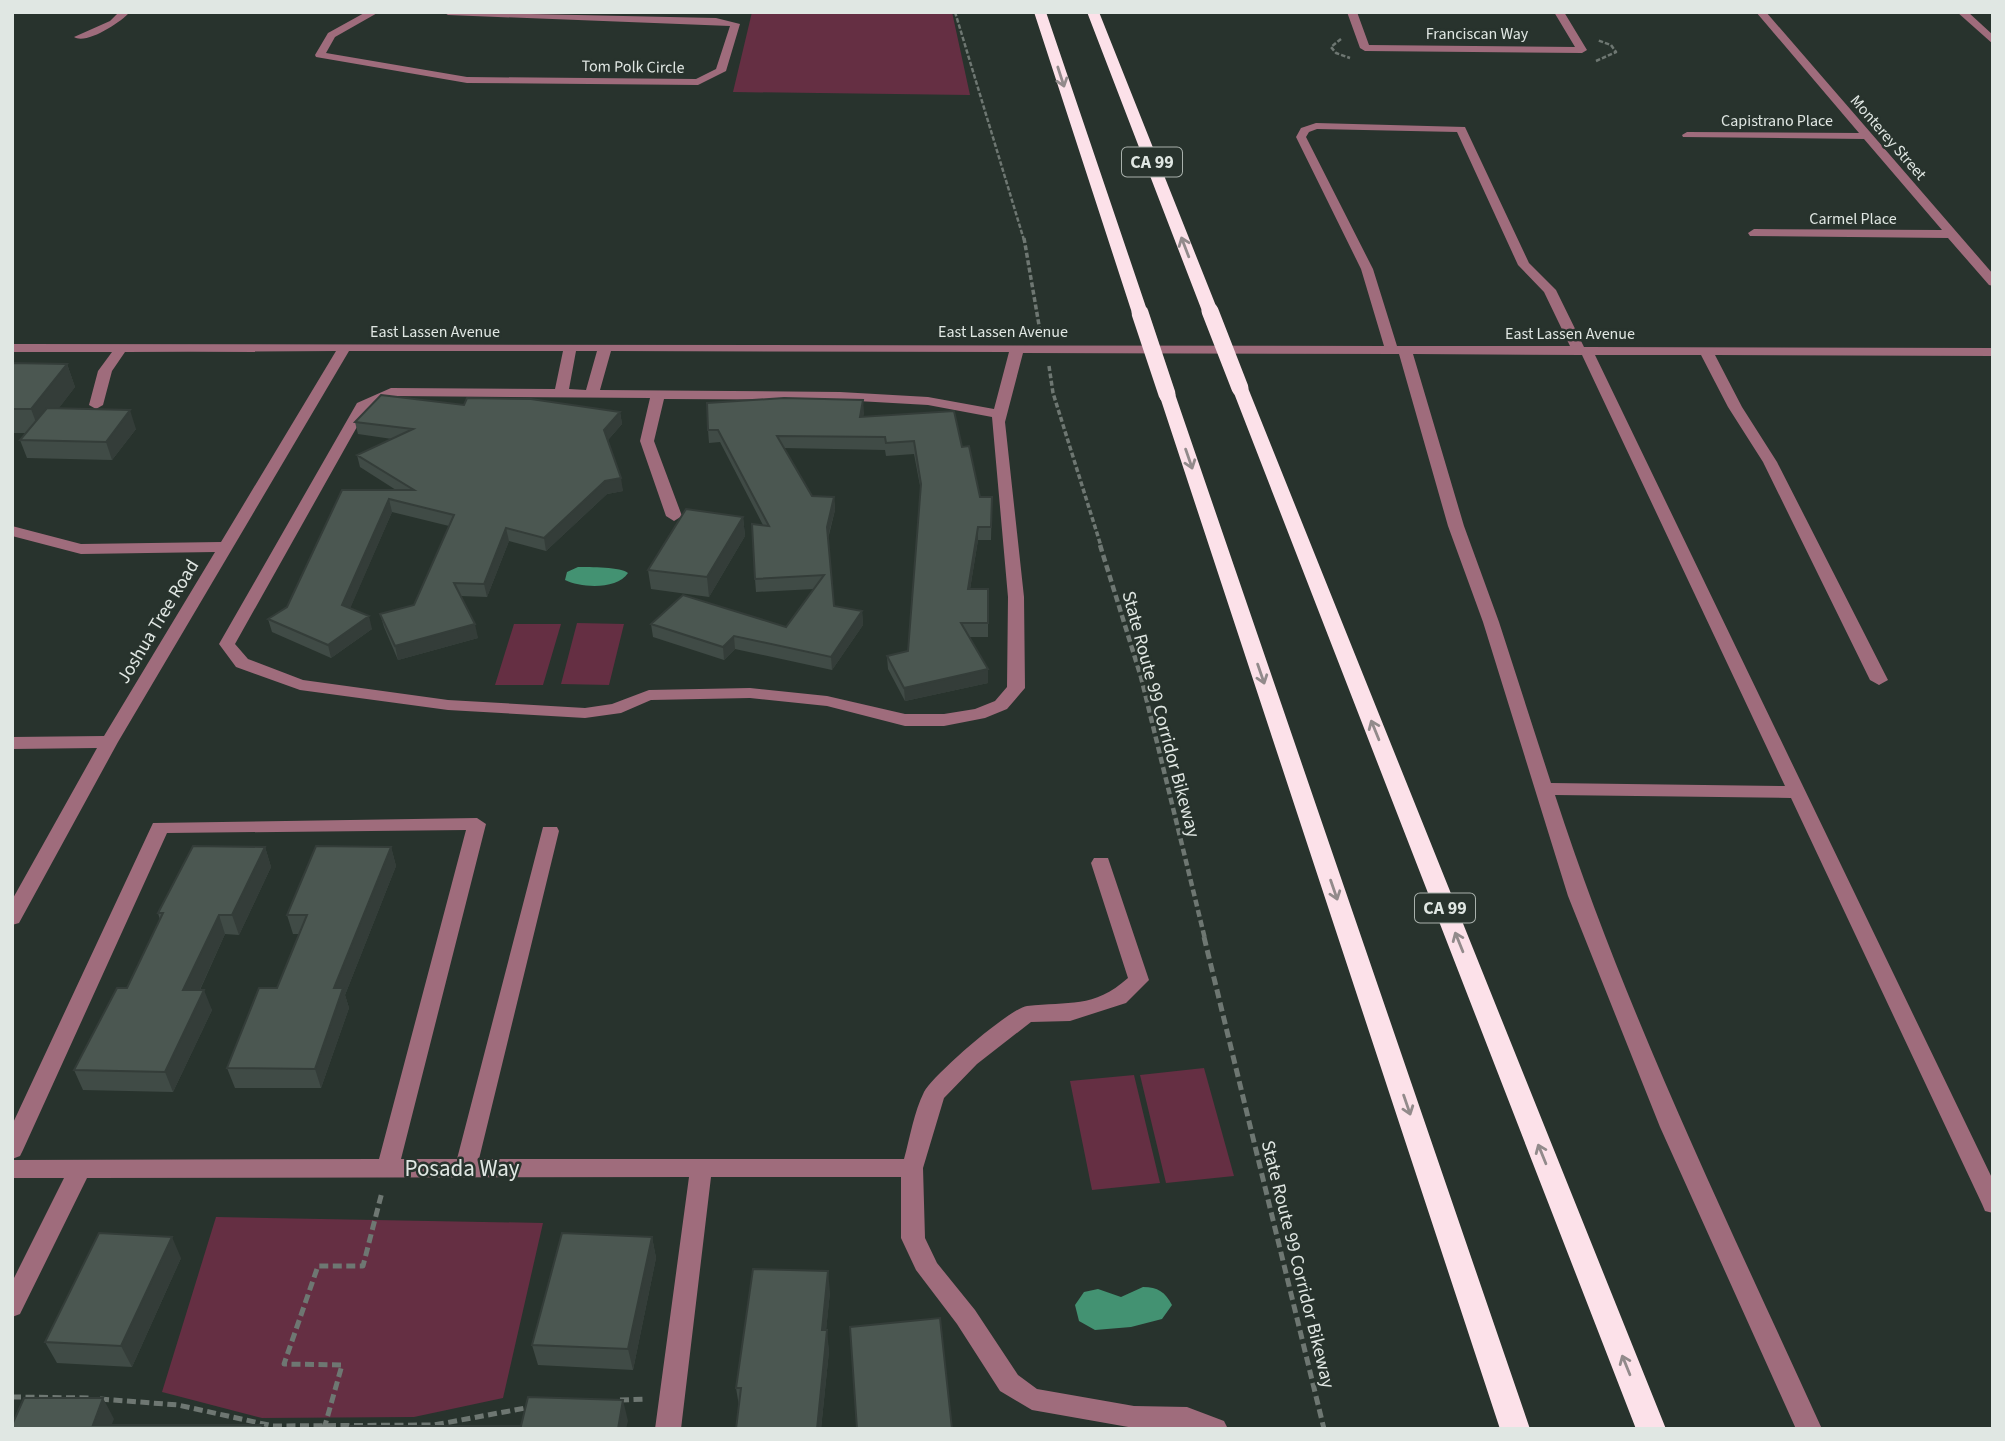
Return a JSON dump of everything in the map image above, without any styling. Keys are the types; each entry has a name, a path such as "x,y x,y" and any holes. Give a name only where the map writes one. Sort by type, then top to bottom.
{"highway":[{"name":"CA 99","path":"1040,12 1515,1429"},
{"name":"CA 99","path":"1097,17 1240,388 1651,1429"}],"street":[{"path":"79,37 113,23 125,12"},
{"name":"Tom Polk Circle","path":"374,12 331,35 320,55 467,80 698,82 722,71 735,31 735,24 711,16 448,12"},
{"name":"Franciscan Way","path":"1352,12 1365,48 1582,50 1559,12"},
{"name":"Monterey Street","path":"1760,12 1993,282"},
{"path":"1962,12 1993,41"},
{"path":"1809,1429 1630,1031 1578,896 1399,351 1367,269 1301,137 1305,130 1316,126 1461,129 1524,265 1550,290 1583,351 1993,1204"},
{"name":"Capistrano Place","path":"1687,135 1867,136"},
{"name":"Carmel Place","path":"1754,233 1951,234"},
{"path":"561,395 570,347"},
{"path":"592,394 605,347"},
{"name":"East Lassen Avenue","path":"12,348 605,347 1993,352"},
{"path":"96,405 105,371 121,348"},
{"name":"Joshua Tree Road","path":"12,918 109,742 344,349"},
{"path":"999,414 928,401 841,396 391,392 362,406 227,644 242,663 300,685 448,705 585,713 615,709 649,695 750,693 827,701 905,720 944,720 979,714 1001,705 1016,688 1016,597 999,414 1012,377 1017,349"},
{"path":"1706,351 1735,407 1770,462 1879,680"},
{"path":"658,394 647,441 674,516"},
{"path":"12,531 81,549 226,547"},
{"path":"12,743 109,742"},
{"path":"1545,789 1795,792"},
{"path":"12,1150 160,827 477,824 388,1168"},
{"path":"466,1168 550,831"},
{"path":"1101,863 1139,980 1119,998 1070,1013 1026,1014 969,1058 934,1094 912,1168 913,1238 928,1270 966,1317 1009,1383 1032,1399 1134,1417 1187,1418 1215,1429"},
{"path":"668,1429 701,1168"},
{"name":"Posada Way","path":"12,1169 912,1168"},
{"path":"12,1307 80,1169"}],"path":[{"name":"State Route 99 Corridor Bikeway","path":"955,12 974,67 992,142 1024,238 1038,325 1047,349 1053,393 1141,677 1324,1429"},
{"path":"324,1427 342,1365 285,1364 318,1266 363,1266 388,1168"},
{"path":"12,1397 75,1397 178,1405 273,1426 324,1427 434,1424 538,1406"},
{"path":"605,1401 671,1398"}],"shaded area":[{"path":"752,12 952,12 970,95 733,92"},
{"path":"578,567 612,568 628,573 623,579 598,586 580,585 565,580 567,572"},
{"path":"577,623 624,624 609,685 561,684"},
{"path":"514,624 561,624 543,685 495,685"},
{"path":"1204,1068 1234,1176 1166,1183 1140,1075"},
{"path":"1134,1075 1160,1183 1092,1190 1070,1081"},
{"path":"216,1217 543,1223 503,1398 414,1417 262,1418 162,1392"},
{"path":"1143,1287 1157,1289 1172,1305 1162,1319 1131,1327 1095,1330 1079,1321 1075,1305 1084,1292 1098,1289 1121,1297"}],"building":[{"path":"12,363 67,364 31,409 12,409"},
{"path":"381,395 464,405 467,398 531,399 620,412 604,430 621,478 605,481 544,538 506,528 484,584 454,583 475,624 395,646 380,614 414,605 454,515 389,499 342,605 369,616 328,645 268,619 287,607 342,490 414,490 357,455 413,429 355,422"},
{"path":"784,398 863,400 860,417 954,411 962,447 969,446 980,497 992,497 991,527 978,527 968,589 988,589 988,623 961,623 988,669 904,688 887,656 908,651 921,484 914,441 886,443 885,437 777,436 812,496 834,497 827,527 834,606 862,611 831,657 734,636 723,647 651,624 683,595 786,627 824,575 755,579 752,524 769,526 718,430 708,430 707,403"},
{"path":"47,408 130,410 106,442 20,440"},
{"path":"686,509 743,517 707,577 648,570"},
{"path":"193,846 265,847 232,915 219,915 183,990 204,990 165,1072 74,1070 117,988 127,988 163,913 158,913"},
{"path":"316,846 391,847 334,988 343,988 315,1069 227,1068 259,988 277,988 307,915 287,915"},
{"path":"99,1233 172,1237 121,1346 45,1342"},
{"path":"562,1233 652,1237 628,1349 532,1345"},
{"path":"753,1269 828,1271 822,1330 827,1330 817,1429 736,1429 741,1388 736,1388"},
{"path":"940,1318 952,1429 857,1429 850,1327"},
{"path":"528,1397 623,1400 618,1429 349,1429 350,1426 521,1426"},
{"path":"24,1398 103,1398 93,1425 263,1425 262,1429 12,1429"}]}
